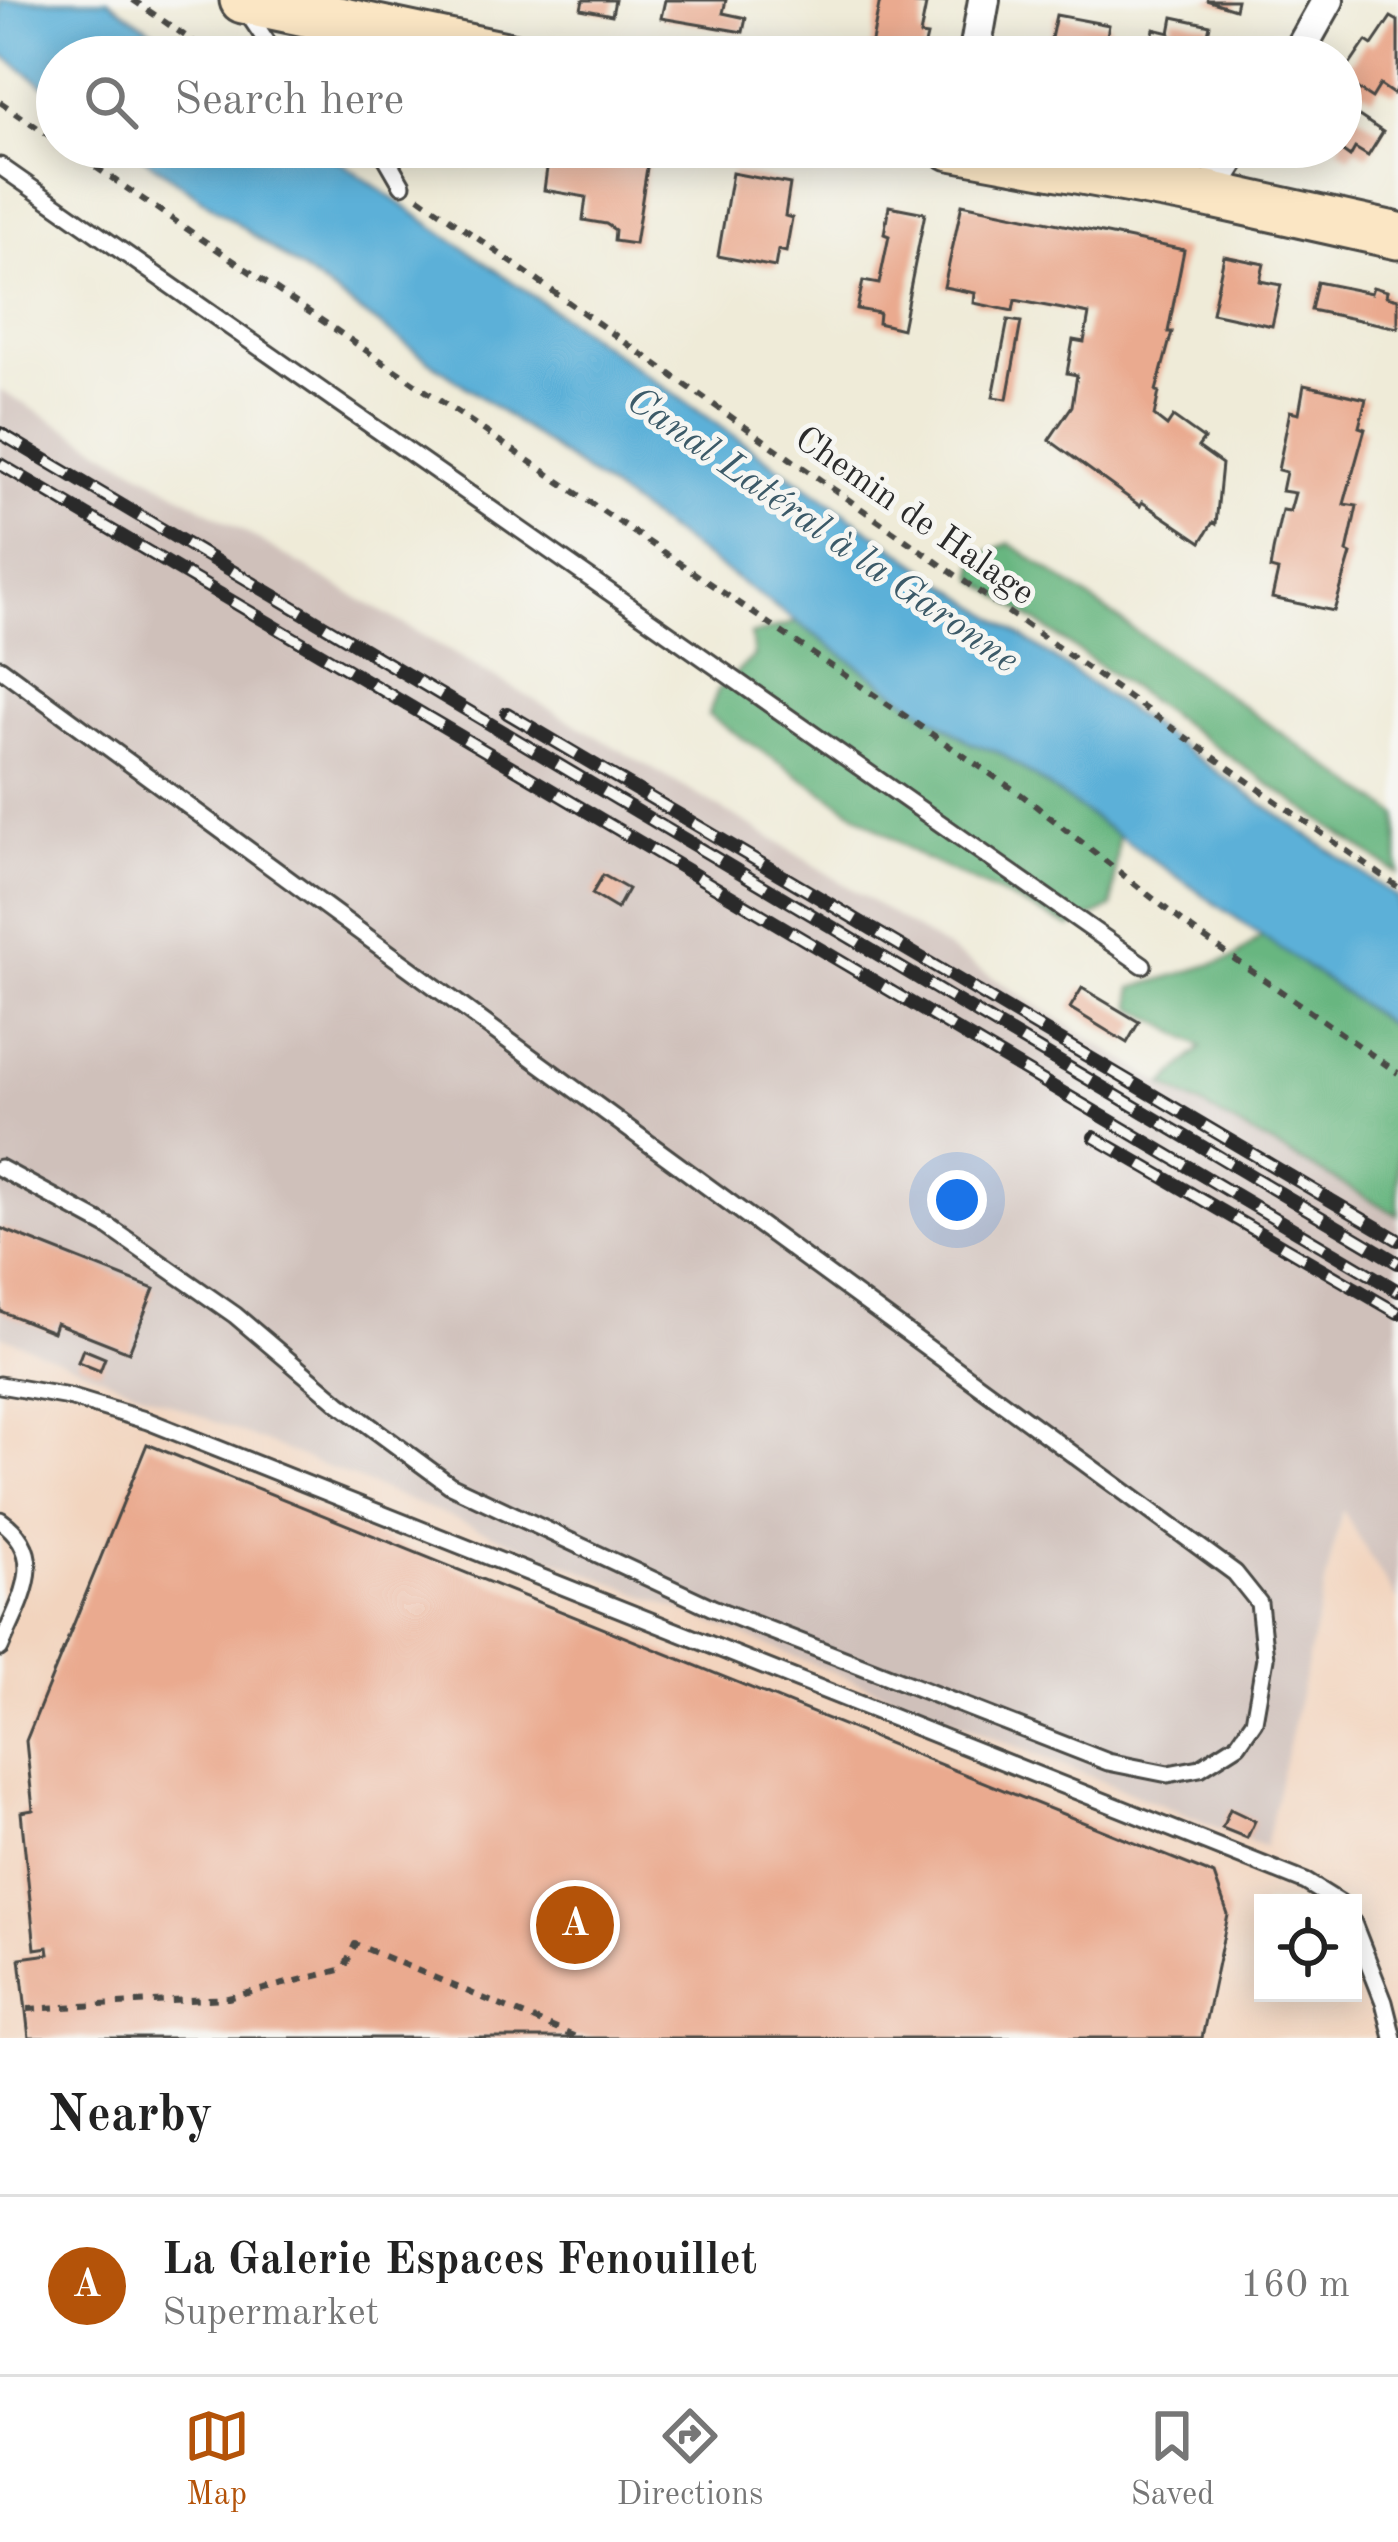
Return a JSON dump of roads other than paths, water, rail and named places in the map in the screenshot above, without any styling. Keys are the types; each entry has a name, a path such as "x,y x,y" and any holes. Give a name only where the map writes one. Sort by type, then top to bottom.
{"street":[{"path":"241,0 413,36"},
{"path":"978,36 984,0"},
{"path":"1308,36 1328,0"},
{"path":"1066,168 1394,226"},
{"path":"1208,194 1225,168"}],"lane":[{"path":"241,0 264,36"},
{"path":"0,166 1143,965"},
{"path":"392,168 402,185"},
{"path":"0,668 1235,1573 1259,1603 1265,1658 1254,1721 1238,1744 1200,1768 1168,1774 1108,1762 713,1608 450,1485 340,1404 235,1315 109,1227 0,1168"},
{"path":"0,1384 69,1397 148,1421 1283,1873 1323,1894"},
{"path":"0,1520 18,1533 28,1554 28,1580 0,1648"},
{"path":"1362,1946 1393,2038"}],"water":[{"path":"0,0 108,0 160,36 36,36 36,80 0,53"},
{"name":"Canal Latéral à la Garonne","path":"159,168 349,168 1398,898 1398,1031 1000,753 971,743"}],"railway":[{"path":"0,433 1398,1263"},
{"path":"0,464 1398,1291"},
{"path":"507,713 1398,1240"},
{"path":"1094,1137 1398,1313"}],"place":[{"name":"La Galerie Espaces Fenouillet","path":"575,1925"}]}
